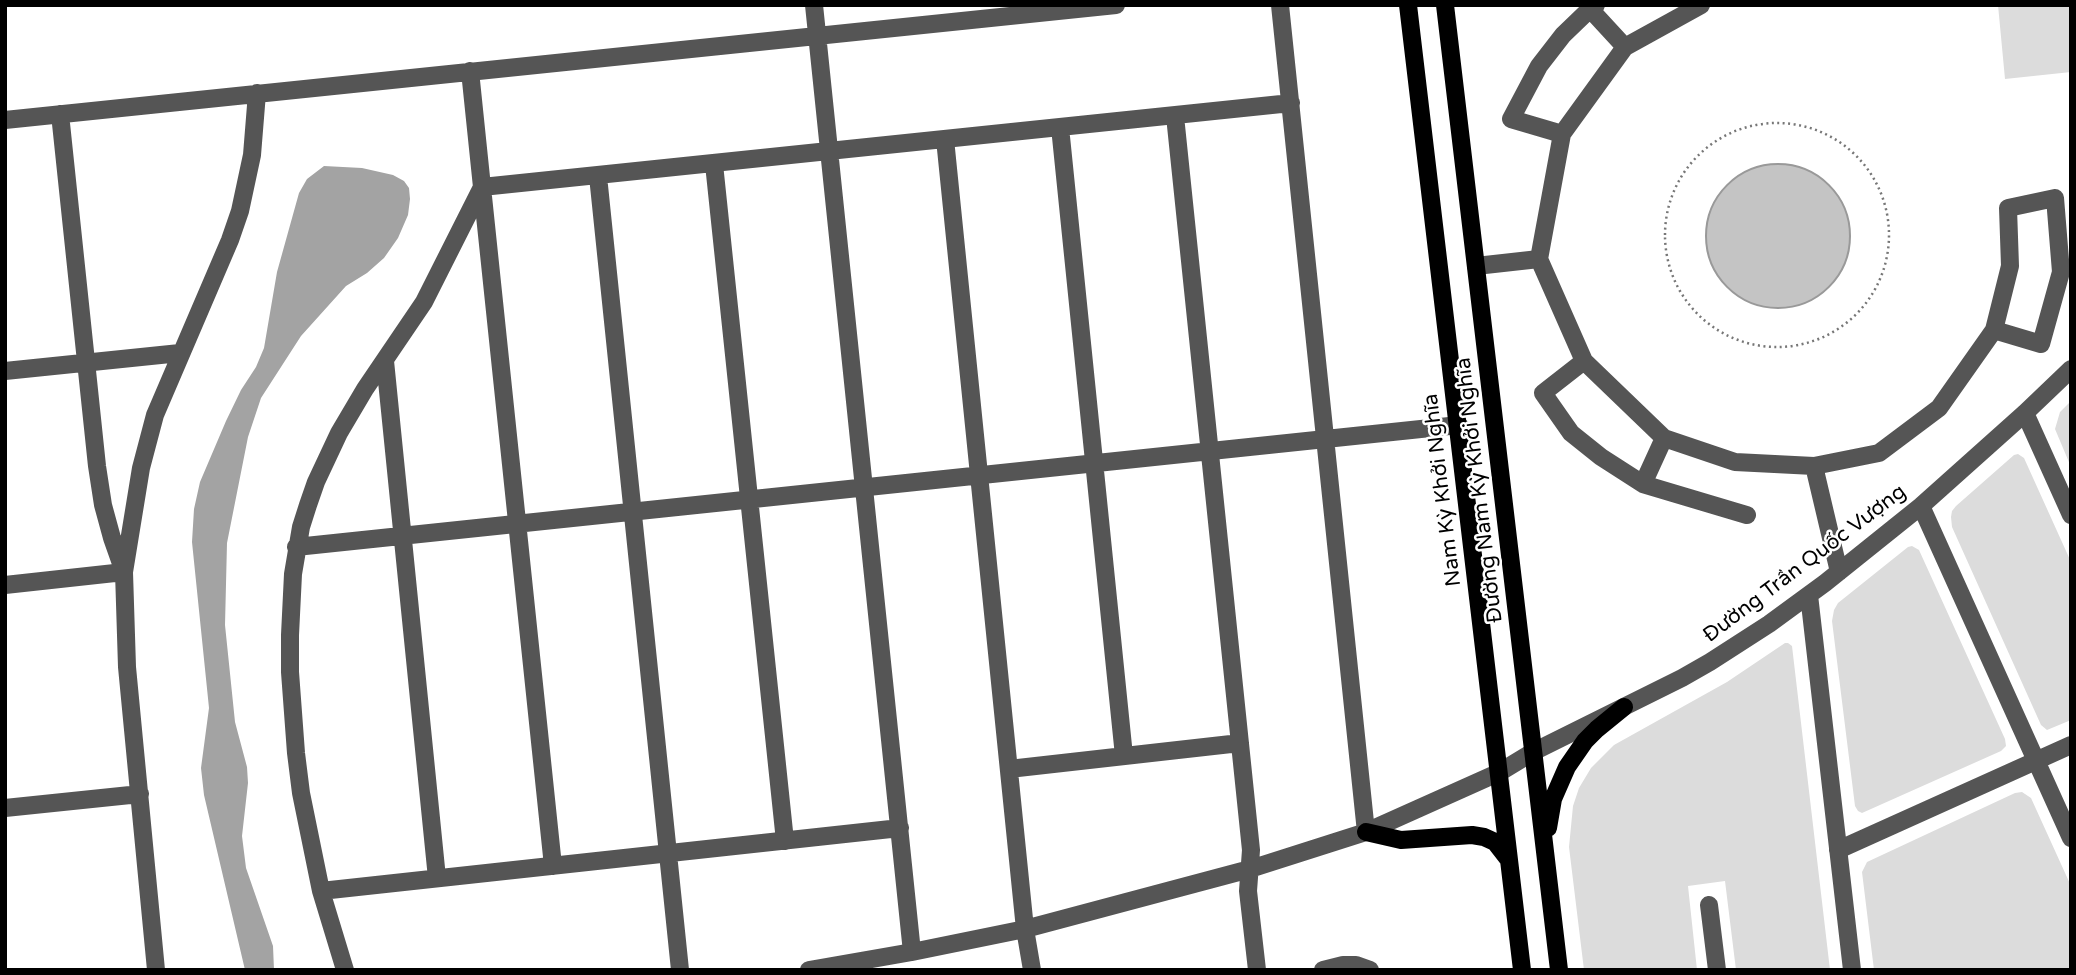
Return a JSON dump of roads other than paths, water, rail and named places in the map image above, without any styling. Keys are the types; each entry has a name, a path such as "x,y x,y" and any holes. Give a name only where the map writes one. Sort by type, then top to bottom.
{"main road":[{"name":"Nam Kỳ Khởi Nghĩa","path":"1408,5 1522,970"},
{"name":"Đường Nam Kỳ Khởi Nghĩa","path":"1445,5 1559,970"},
{"path":"1545,852 1553,799 1567,767 1591,735 1624,707"},
{"path":"1366,832 1401,840 1472,835 1484,837 1503,850 1510,862"}],"street":[{"path":"814,5 912,952"},
{"path":"1280,5 1366,832"},
{"path":"1701,5 1625,47 1562,134 1539,259 1584,361 1664,438 1735,462 1814,466 1878,453 1939,408 1994,330 2010,266 2008,208 2055,198 2061,272 2041,344 1994,330"},
{"path":"5,120 1104,6"},
{"path":"1562,134 1511,119 1539,66 1563,34 1593,7 1625,47"},
{"path":"470,71 553,866"},
{"path":"156,970 127,667 124,572 146,441 240,211 252,155 257,93"},
{"path":"482,187 1291,103"},
{"path":"60,114 97,466 103,505 124,572"},
{"path":"1175,116 1251,850 1248,891 1257,970"},
{"path":"1060,127 1124,756"},
{"path":"946,139 1024,929 1032,970"},
{"path":"714,164 785,841"},
{"path":"598,176 680,970"},
{"path":"345,970 321,891 301,793 293,713 290,635 296,547 307,505 327,456 351,411 424,302 482,187"},
{"path":"1476,266 1539,259"},
{"path":"5,371 180,353"},
{"path":"385,361 437,878"},
{"path":"1584,361 1543,393 1571,433 1601,457 1643,484 1747,515"},
{"name":"Đường Trần Quốc Vượng","path":"809,970 1024,929 1250,869 1366,832 1500,772 1710,662 1809,595 1922,506 2071,369"},
{"path":"2025,414 2071,515"},
{"path":"296,547 1459,425"},
{"path":"1643,484 1664,438"},
{"path":"1814,466 1839,572"},
{"path":"1922,506 2071,838"},
{"path":"5,584 124,572"},
{"path":"1809,595 1852,970"},
{"path":"1009,769 1240,743"},
{"path":"1838,850 2071,745"},
{"path":"5,808 140,794"},
{"path":"321,891 900,828"},
{"path":"1709,905 1717,970"},
{"path":"1323,970 1343,965 1356,965 1370,970"}]}
